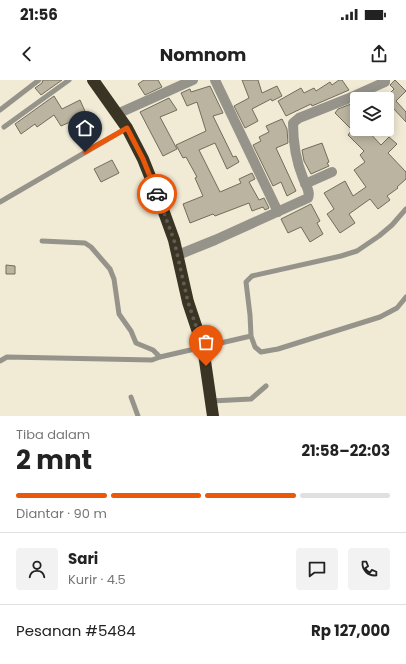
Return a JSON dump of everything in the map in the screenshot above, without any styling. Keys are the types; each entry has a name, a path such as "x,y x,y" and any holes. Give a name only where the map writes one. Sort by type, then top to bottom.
{"highway":[{"path":"94,80 127,128 143,159 161,204 178,255 188,302 203,347 213,416"}],"street":[{"path":"117,114 193,80"},
{"path":"215,80 278,212"},
{"path":"178,255 308,198 309,192 296,154 293,123 299,118 347,99 385,82 385,80"},
{"path":"305,184 332,172"}],"lane":[{"path":"0,110 39,80"},
{"path":"4,127 69,80"},
{"path":"0,202 127,128"},
{"path":"406,209 392,225 357,251 252,276 246,282 251,336 255,347 260,352 278,350 380,317 397,308 406,297"},
{"path":"42,241 84,243 91,247 110,269 114,280 119,314 131,331 136,343 153,350 160,357"},
{"path":"0,361 7,357 152,360 251,336"},
{"path":"211,401 250,399 266,386"},
{"path":"131,397 138,416"}],"building":[{"path":"43,80 62,80 41,95 35,88 42,83"},
{"path":"144,80 158,80 162,87 145,95 138,84"},
{"path":"242,80 258,80 262,93 277,86 282,96 272,101 271,99 252,109 258,121 245,128 234,106 249,98"},
{"path":"339,80 342,80 349,90 312,106 311,104 286,116 278,101 301,88 304,93 314,88 316,91 330,82 332,85"},
{"path":"395,80 406,91 396,101 406,112 406,122 394,109 394,92 391,92 394,89 390,85"},
{"path":"210,86 223,113 213,116 233,157 236,156 239,162 227,169 215,143 199,150 220,192 241,183 239,179 252,173 255,179 249,182 259,200 264,198 269,208 265,210 263,207 252,211 249,203 215,216 213,214 190,223 183,204 203,196 195,178 197,177 186,157 183,158 176,145 206,131 197,102 187,106 181,93 190,89 191,92"},
{"path":"54,96 62,109 80,100 92,127 81,133 75,120 61,126 54,115 37,127 35,124 21,134 15,124"},
{"path":"169,98 177,110 160,117 177,149 163,156 140,112"},
{"path":"350,104 350,128 335,113 338,109"},
{"path":"282,119 287,129 288,143 276,148 296,191 287,196 281,182 273,186 253,145 261,141 259,137 269,132 266,126"},
{"path":"350,132 350,136 373,136 381,145 389,137 397,144 388,153 406,172 406,179 397,187 398,188 387,196 390,200 378,209 370,199 349,214 355,223 340,233 327,214 334,209 324,193 345,181 353,196 366,187 354,170 365,162 360,155 364,151 348,135"},
{"path":"322,143 329,166 311,174 304,161 302,150"},
{"path":"112,160 119,173 101,182 94,169"},
{"path":"311,204 320,221 317,223 323,234 310,242 301,227 288,233 281,219"},
{"path":"6,265 15,266 15,274 6,274"}],"way so far":[{"path":"157,194 174,240 188,302 203,347 206,366"}],"route":[{"path":"85,152 127,128 143,159 157,194"}]}
